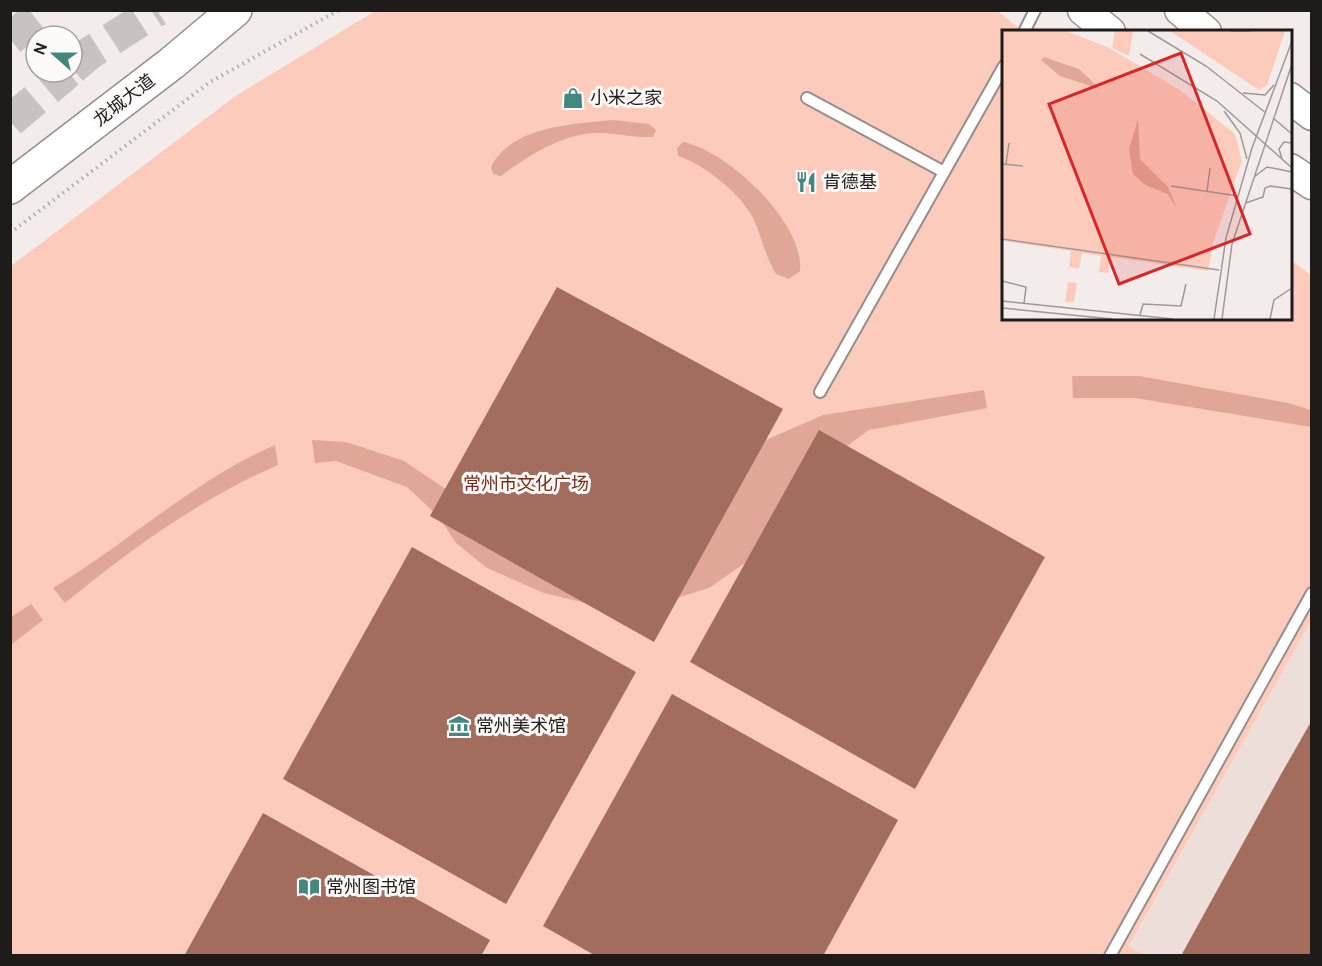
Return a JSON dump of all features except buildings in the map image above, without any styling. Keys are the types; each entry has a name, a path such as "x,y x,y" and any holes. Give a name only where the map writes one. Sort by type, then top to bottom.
{"main road":[{"name":"龙城大道","path":"10,187 172,63 235,10"},
{"path":"1083,10 1108,30"},
{"path":"1179,10 1204,30"},
{"path":"1292,100 1311,115"},
{"path":"1292,170 1311,184"}],"lane":[{"path":"1025,30 1035,10"},
{"path":"820,392 1002,70"},
{"path":"807,98 944,172"},
{"path":"1110,956 1311,593"}],"path":[{"path":"10,233 210,82 339,10"}],"shaded area":[{"path":"612,120 649,124 656,130 653,137 593,133 569,138 556,142 501,176 493,174 491,167 500,153 528,135 562,126"},
{"path":"683,142 701,148 721,159 760,192 777,211 790,232 798,252 800,271 789,279 776,274 750,212 722,182 699,166 678,156 677,148"},
{"path":"1072,376 1139,376 1288,403 1311,410 1311,427 1135,398 1073,398"},
{"path":"984,390 987,408 869,430 829,459 755,556 709,588 651,606 602,607 544,593 487,568 456,543 439,517 407,487 336,461 315,463 312,440 346,442 404,461 456,496 748,448 823,415"},
{"path":"275,445 278,465 221,493 167,526 65,603 53,588 189,494 245,459"},
{"path":"31,604 43,620 11,645 11,617"},
{"path":"1311,621 1311,955 1124,956 1129,947"}],"green space":[{"name":"常州市文化广场","path":"375,11 998,11 1021,30 1002,30 1002,320 1292,320 1292,261 1311,275 1311,621 1129,946 1144,955 11,956 11,266 234,97"}],"tunnel":[{"path":"10,39 46,10"},
{"path":"84,58 157,10"},
{"path":"10,121 54,84"}],"place":[{"name":"小米之家","path":"573,98"},
{"name":"肯德基","path":"806,182"},
{"name":"常州美术馆","path":"459,726"},
{"name":"常州图书馆","path":"309,887"}]}
